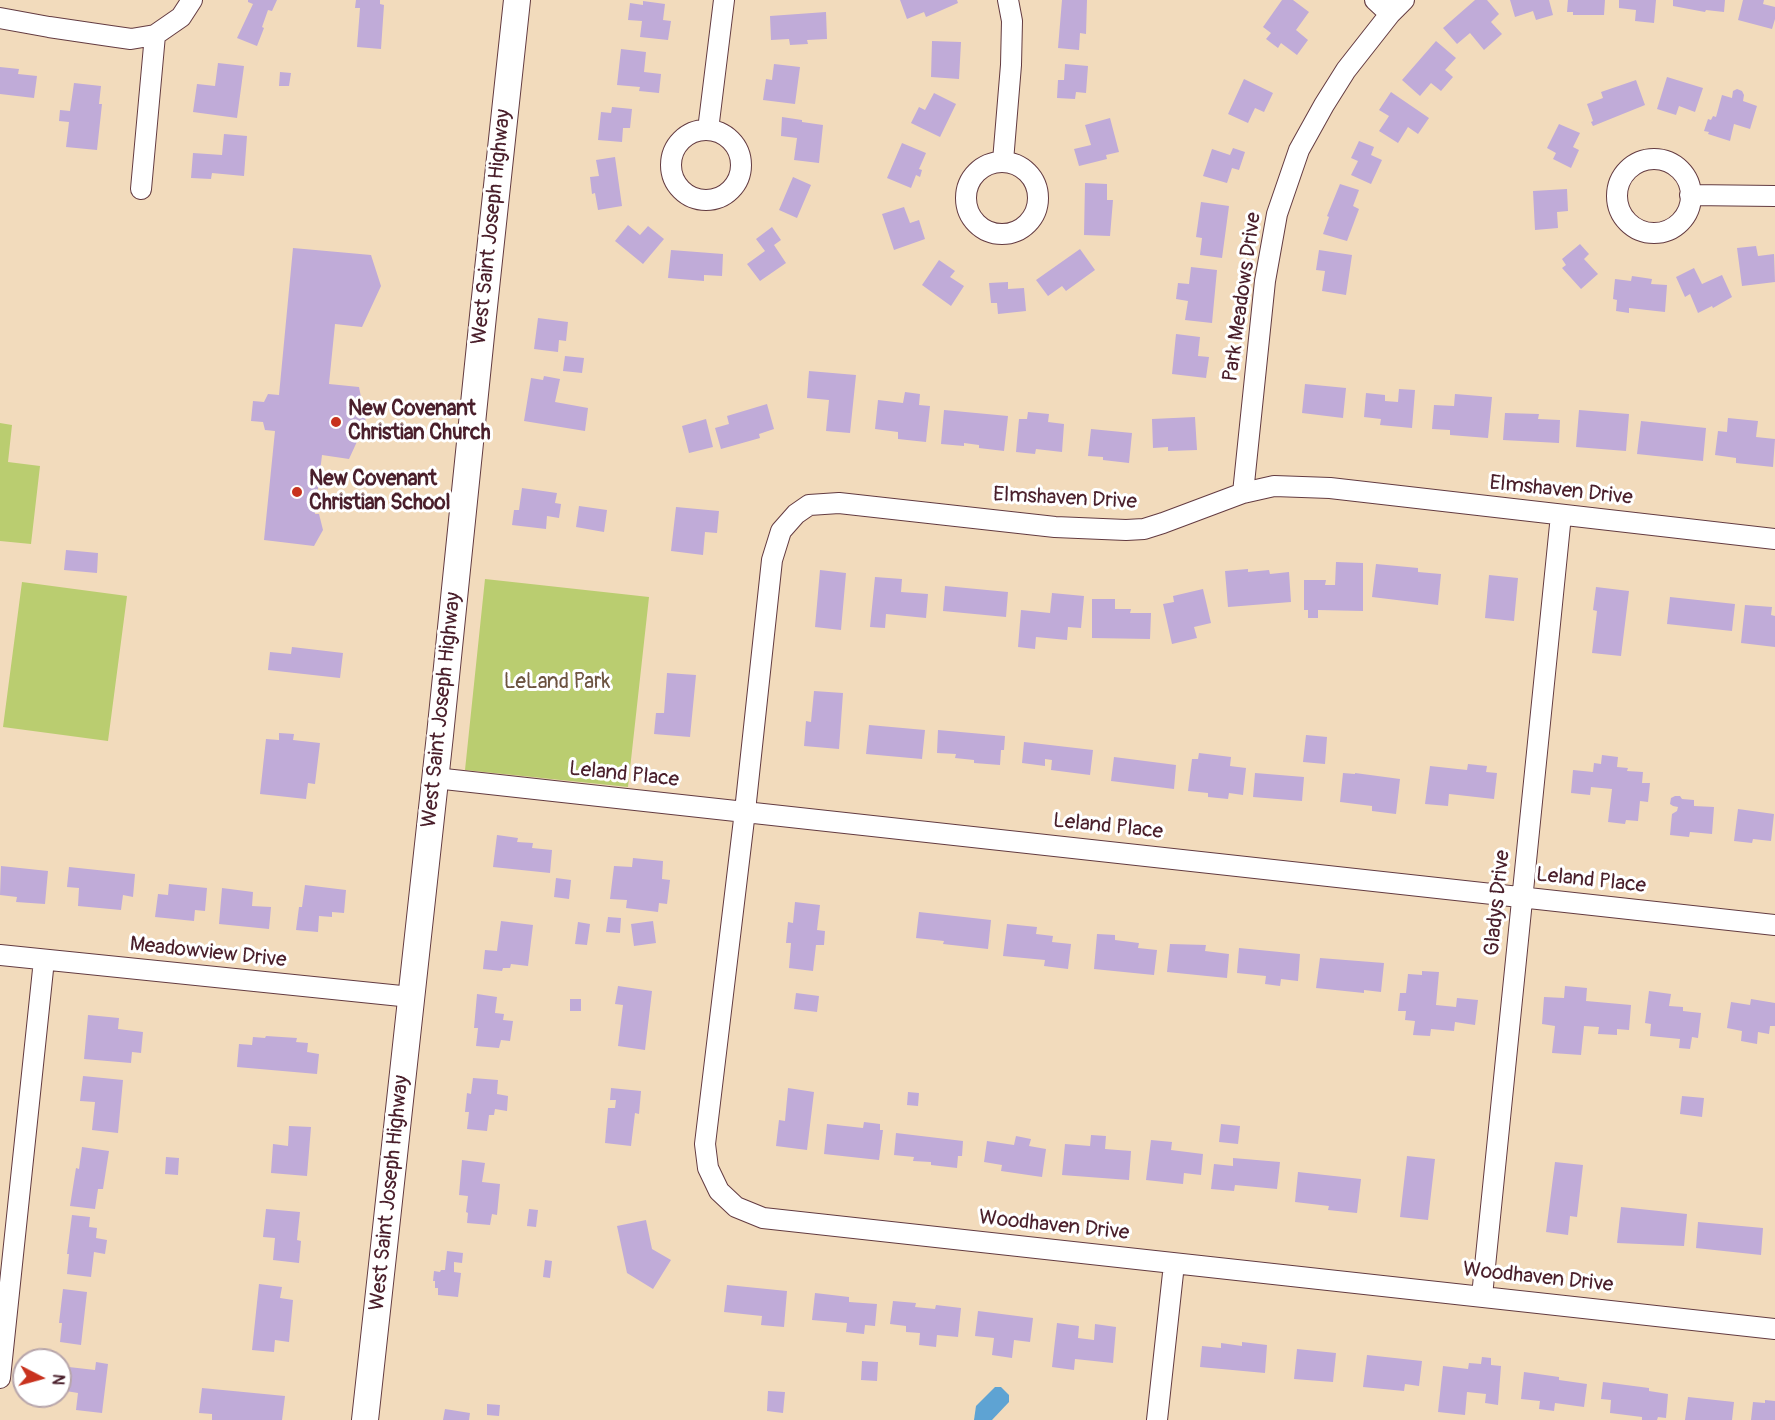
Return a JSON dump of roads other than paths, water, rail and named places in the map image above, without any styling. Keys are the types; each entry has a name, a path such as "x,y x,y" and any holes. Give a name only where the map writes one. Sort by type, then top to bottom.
{"street":[{"path":"0,18 131,39 155,35 181,17 192,0"},
{"name":"West Saint Joseph Highway","path":"365,1420 517,0"},
{"path":"708,130 724,0"},
{"path":"1003,161 1011,65 1012,21 1008,0"},
{"path":"1375,0 1397,7"},
{"name":"Park Meadows Drive","path":"1243,493 1265,281 1277,214 1299,150 1324,105 1346,70 1397,7"},
{"path":"141,189 155,35"},
{"path":"1690,195 1775,196"},
{"name":"Elmshaven Drive","path":"745,811 772,560 781,531 796,514 809,505 839,503 1055,526 1126,530 1144,529 1243,493 1274,486 1330,488 1775,539"},
{"name":"Gladys Drive","path":"1482,1296 1561,515"},
{"name":"Leland Place","path":"435,778 1775,925"},
{"name":"Woodhaven Drive","path":"745,811 705,1144 708,1168 718,1191 736,1207 763,1218 1775,1329"},
{"name":"Meadowview Drive","path":"0,955 411,997"},
{"path":"0,1378 45,960"},
{"path":"1157,1420 1174,1264"}],"water":[{"path":"995,1387 1001,1387 1009,1395 1009,1402 992,1420 974,1420 976,1406"}],"place":[{"name":"New Covenant Christian Church","path":"336,422"},
{"name":"New Covenant Christian School","path":"297,492"}],"park label":[{"name":"LeLand Park","path":"557,683"}]}
